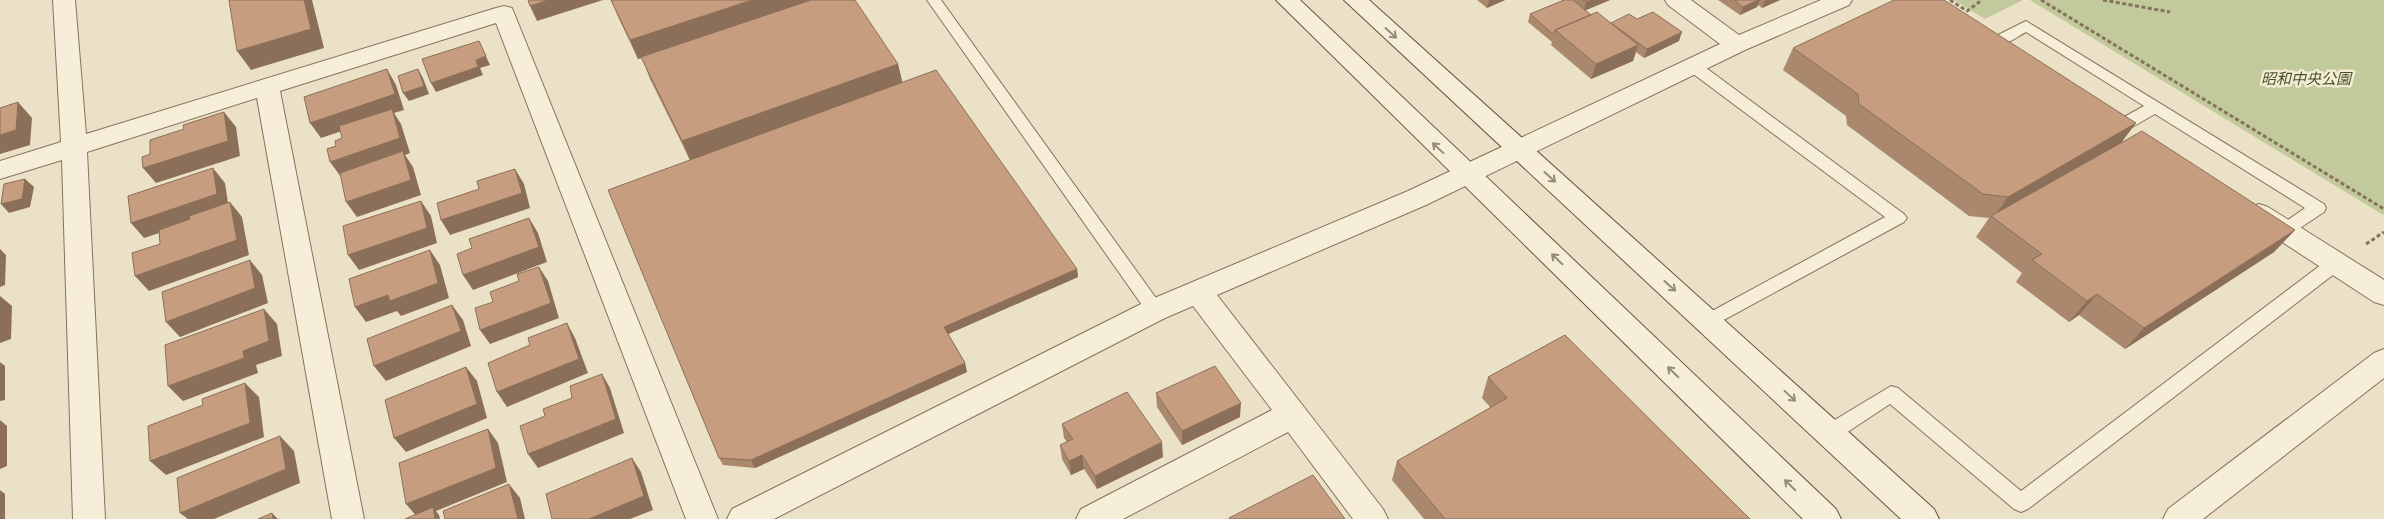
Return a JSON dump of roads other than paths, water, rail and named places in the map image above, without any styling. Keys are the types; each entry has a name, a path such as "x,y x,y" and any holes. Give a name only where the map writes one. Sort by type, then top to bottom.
{"street":[{"path":"64,0 74,147 89,519"},
{"path":"1286,0 1825,519"},
{"path":"1355,0 1923,519"},
{"path":"1676,0 1738,45"},
{"path":"743,519 1156,310 1417,198 1693,66 1841,0"},
{"path":"0,170 504,13 702,519"},
{"path":"1970,29 2017,59"},
{"path":"267,87 348,519"},
{"path":"2113,121 2146,142"},
{"path":"2236,199 2384,294"},
{"path":"1198,291 1372,519"},
{"path":"2178,519 2384,361"},
{"path":"1092,519 1291,415"}],"lane":[{"path":"934,0 1100,235 1156,310"},
{"path":"1993,43 2026,26 2318,208 2285,230"},
{"path":"1693,66 1898,218 1709,322"},
{"path":"2113,121 2155,107"},
{"path":"1830,433 1891,394 2021,503 2336,263"}],"park label":[{"name":"昭和中央公園","path":"2306,78"}]}
